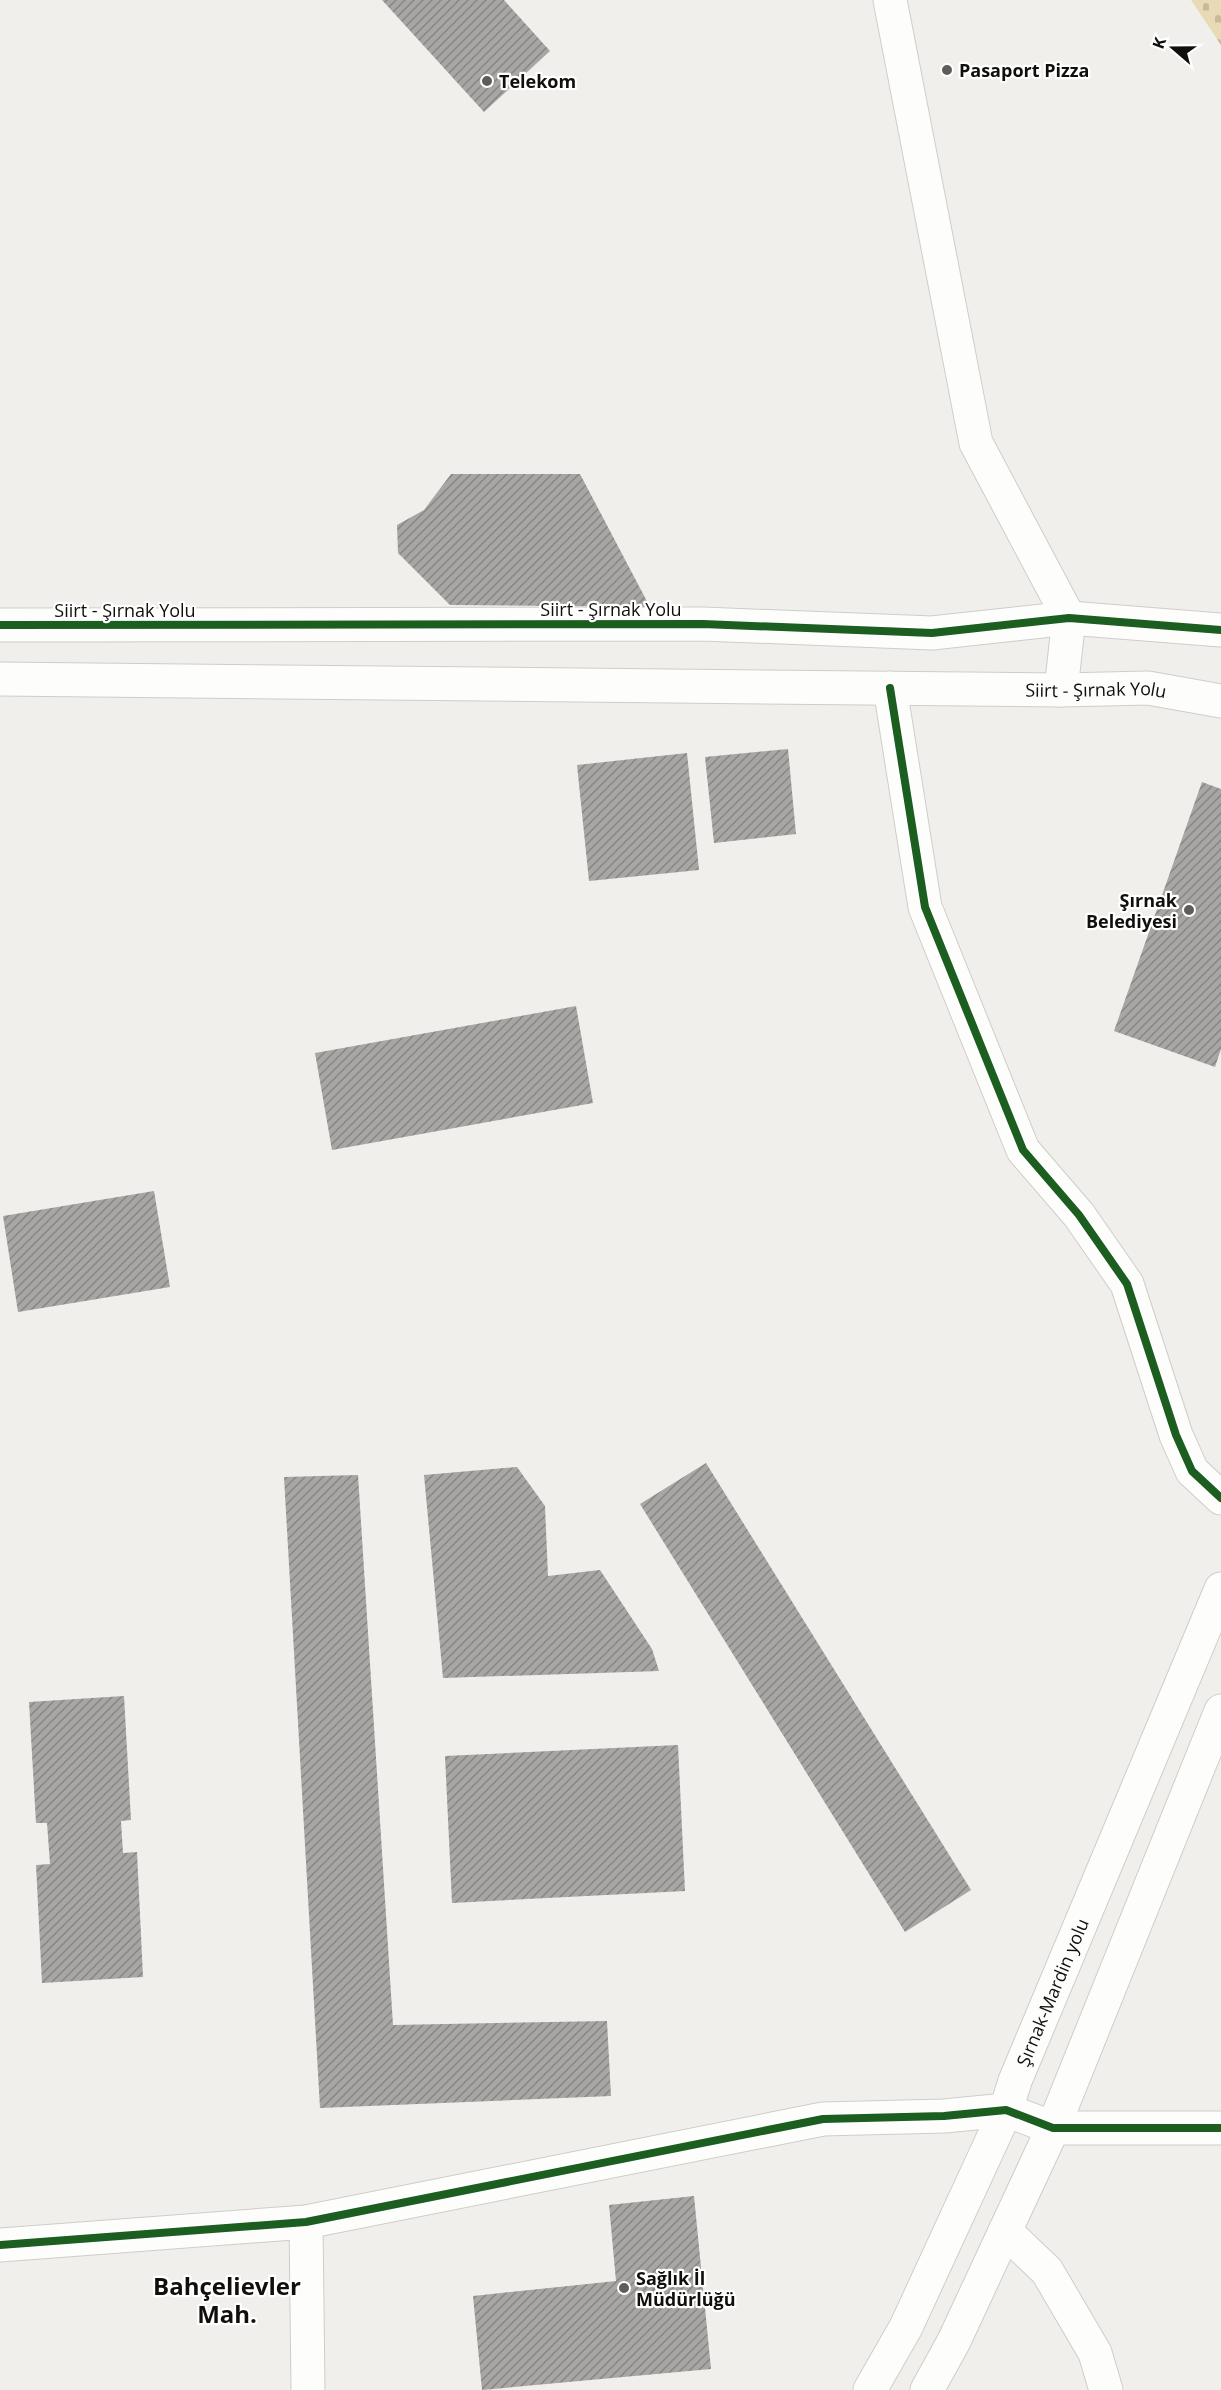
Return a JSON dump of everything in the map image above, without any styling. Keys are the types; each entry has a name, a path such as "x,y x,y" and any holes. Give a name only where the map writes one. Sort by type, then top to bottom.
{"street":[{"path":"890,0 976,443 1069,618 1061,690"},
{"name":"Siirt - Şırnak Yolu","path":"0,625 703,624 932,633 1069,618 1221,630"},
{"name":"Siirt - Şırnak Yolu","path":"0,679 1061,690 1148,687 1221,701"},
{"path":"890,688 925,907 1023,1150 1079,1215 1127,1284 1176,1435 1192,1470 1221,1498"},
{"name":"Şırnak-Mardin yolu","path":"870,2390 906,2328 1006,2110 1015,2081 1221,1589"},
{"path":"927,2390 954,2341 1053,2128 1221,1711"},
{"path":"0,2245 306,2222 823,2119 944,2116 1006,2110 1053,2128 1221,2128"},
{"path":"306,2222 308,2390"},
{"path":"1005,2231 1047,2271 1095,2353 1106,2390"}],"green space":[{"path":"1191,0 1221,0 1221,45"}],"building":[{"name":"Telekom","path":"382,0 504,0 550,51 484,112"},
{"path":"451,474 580,474 650,607 450,605 398,553 397,525 424,510"},
{"path":"788,749 796,834 714,843 705,757"},
{"path":"687,753 699,870 589,881 577,765"},
{"name":"Şırnak Belediyesi","path":"1202,782 1221,789 1221,1049 1215,1067 1114,1031"},
{"path":"576,1006 593,1103 332,1150 315,1053"},
{"path":"154,1191 170,1287 18,1312 3,1216"},
{"path":"706,1463 971,1890 905,1932 640,1504"},
{"path":"517,1467 545,1506 548,1576 600,1570 652,1649 659,1671 443,1678 424,1475"},
{"path":"358,1475 393,2025 607,2021 611,2096 320,2108 284,1477"},
{"path":"124,1696 131,1820 121,1821 123,1853 137,1852 143,1977 42,1983 36,1865 50,1864 47,1823 36,1823 29,1702"},
{"path":"678,1745 685,1891 452,1903 445,1756"},
{"name":"Sağlık İl Müdürlüğü","path":"694,2196 711,2369 482,2390 473,2296 616,2281 609,2205"}],"cycle path":[{"path":"0,625 703,624 932,633 1069,618 1221,630"},
{"path":"890,688 925,907 1023,1150 1079,1215 1127,1284 1176,1435 1192,1471 1221,1498"},
{"path":"0,2245 306,2222 823,2119 944,2116 1006,2110 1053,2128 1221,2128"}],"place":[{"name":"Pasaport Pizza","path":"947,70"},
{"name":"Telekom","path":"487,81"},
{"name":"Şırnak Belediyesi","path":"1189,910"},
{"name":"Sağlık İl Müdürlüğü","path":"624,2288"}],"district":[{"name":"Bahçelievler Mah.","path":"227,2299"}]}
